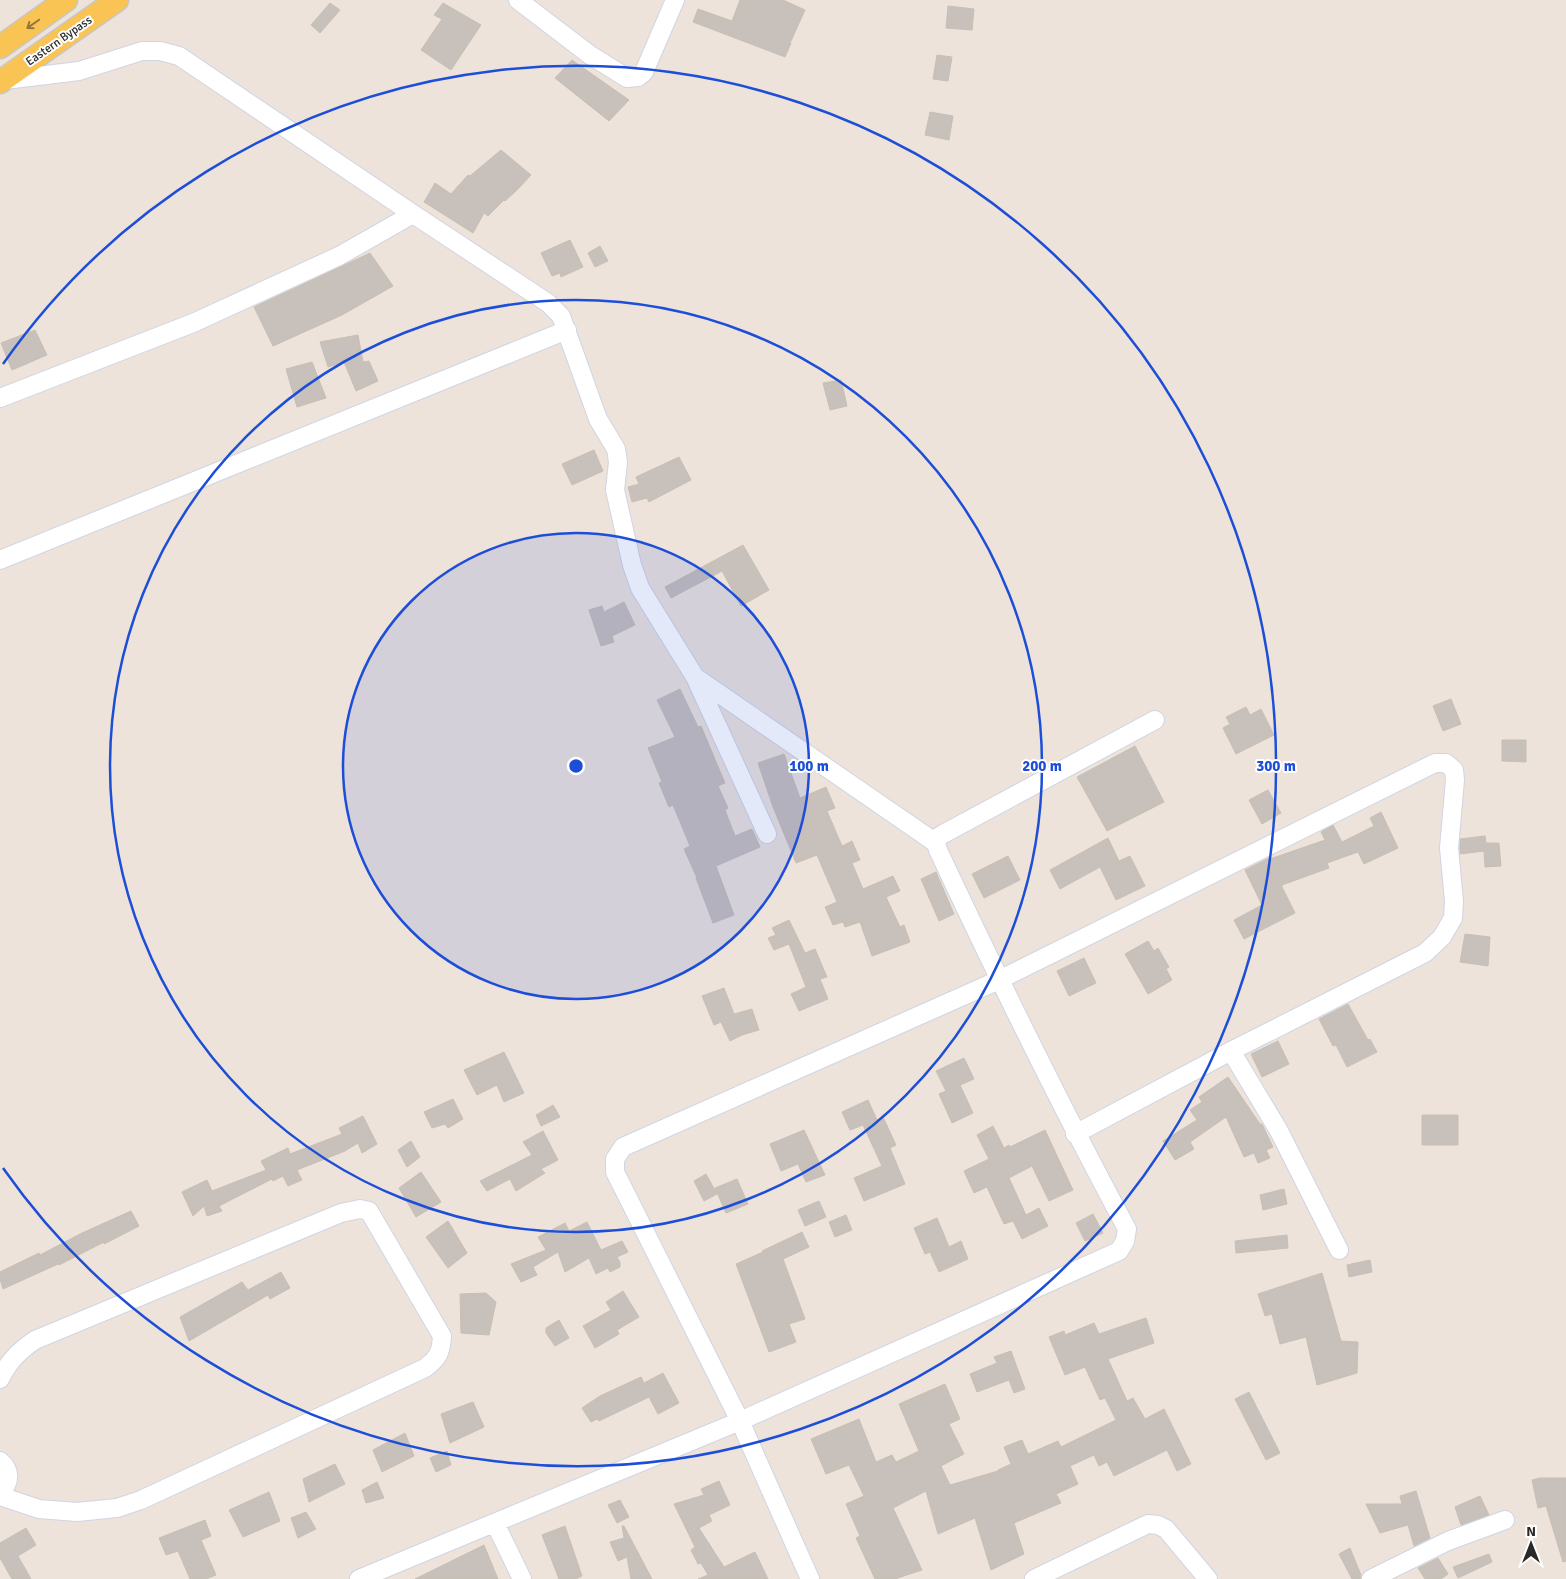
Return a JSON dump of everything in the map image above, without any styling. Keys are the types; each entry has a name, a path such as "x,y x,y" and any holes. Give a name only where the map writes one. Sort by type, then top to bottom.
{"main road":[{"path":"0,47 66,0"},
{"name":"Eastern Bypass","path":"2,81 117,0"}],"street":[{"path":"523,1 590,54 627,78 638,77 644,72 675,0"},
{"path":"2,81 79,71 142,51 160,51 180,56 548,303 561,316 598,419 616,449 618,462 615,490 632,564 640,588 695,677 767,834"},
{"path":"0,398 193,323 339,256 413,214"},
{"path":"0,560 567,330"},
{"path":"695,677 936,843"},
{"path":"359,1579 384,1575 495,1523 740,1421 1119,1251 1125,1241 1127,1229 1075,1134 999,980 936,843 938,837 945,833 1155,720"},
{"path":"810,1579 740,1421 615,1172 615,1159 623,1147 999,980 1435,763 1446,764 1454,770 1455,780 1449,848 1454,901 1453,918 1442,937 1425,953 1231,1051 1075,1134"},
{"path":"1231,1051 1279,1130 1339,1250"},
{"path":"0,1380 6,1367 18,1352 34,1340 341,1213 360,1209 369,1211 442,1336 441,1347 436,1359 425,1368 141,1500 117,1508 77,1512 39,1509 0,1496"},
{"path":"0,1461 5,1466 9,1477 8,1483 0,1492"},
{"path":"1370,1579 1448,1541 1505,1520"},
{"path":"495,1523 522,1579"},
{"path":"1034,1579 1148,1524 1158,1525 1166,1529 1208,1579"}],"building":[{"path":"740,0 783,0 805,10 785,57 693,22 698,9 732,21"},
{"path":"330,3 340,10 320,33 311,25"},
{"path":"443,3 481,25 451,70 421,50 442,19 434,15"},
{"path":"948,6 974,9 972,30 946,28"},
{"path":"937,55 952,57 948,81 933,79"},
{"path":"572,60 629,100 609,121 555,78"},
{"path":"930,112 953,116 949,140 925,135"},
{"path":"501,150 531,175 488,216 484,213 473,233 424,202 435,183 451,194 468,175 470,176"},
{"path":"570,240 583,267 561,277 560,273 552,276 541,253"},
{"path":"600,246 608,261 595,267 588,253"},
{"path":"370,253 393,286 342,315 273,346 254,307"},
{"path":"35,330 47,355 12,370 1,343"},
{"path":"358,335 363,362 369,361 378,381 356,391 344,362 328,367 320,342"},
{"path":"312,362 326,398 297,407 286,369"},
{"path":"841,380 847,406 830,410 823,383"},
{"path":"594,450 603,471 572,485 562,464"},
{"path":"679,457 691,480 649,502 647,498 632,502 628,487 639,484 636,477"},
{"path":"743,545 769,590 741,606 722,571 671,598 665,587"},
{"path":"624,602 635,625 612,636 614,642 601,646 589,610 602,606 604,612"},
{"path":"680,689 698,727 701,726 725,783 718,786 728,808 725,810 735,836 752,829 760,847 716,866 734,915 713,923 697,878 684,849 690,846 673,805 669,807 659,783 662,782 648,748 675,737 657,700"},
{"path":"1451,699 1461,724 1443,731 1433,706"},
{"path":"1246,707 1250,715 1261,709 1274,735 1236,754 1223,728 1230,724 1226,717"},
{"path":"1502,740 1526,740 1526,762 1502,761"},
{"path":"1135,746 1164,802 1107,831 1077,777"},
{"path":"784,754 800,798 826,787 835,808 827,811 842,846 852,841 860,860 852,863 863,889 893,876 900,891 886,897 900,927 904,925 910,942 872,956 860,922 845,927 843,922 833,925 825,907 837,902 817,855 796,863 773,807 758,763"},
{"path":"1268,790 1281,813 1262,824 1249,800"},
{"path":"1381,812 1398,848 1364,864 1358,852 1327,863 1329,868 1282,885 1295,913 1244,939 1234,920 1262,905 1245,870 1269,858 1325,840 1321,832 1333,825 1342,842 1374,826 1370,818"},
{"path":"1485,836 1486,843 1499,843 1501,866 1485,867 1484,851 1460,854 1460,839"},
{"path":"1108,838 1119,861 1130,856 1145,886 1116,900 1100,867 1060,889 1050,870"},
{"path":"1008,856 1020,880 984,898 972,874"},
{"path":"936,872 954,914 939,921 921,879"},
{"path":"789,920 805,953 815,949 827,977 820,979 828,999 799,1011 791,994 806,987 789,944 774,950 768,938 776,935 772,928"},
{"path":"1465,934 1490,937 1488,966 1460,962"},
{"path":"1148,941 1154,951 1158,948 1169,967 1166,969 1172,980 1148,994 1125,954"},
{"path":"1084,958 1096,983 1069,996 1057,971"},
{"path":"724,988 734,1014 752,1009 759,1030 730,1041 721,1022 714,1025 702,996"},
{"path":"1348,1004 1377,1052 1347,1067 1336,1045 1333,1046 1319,1019"},
{"path":"1278,1041 1289,1064 1262,1077 1251,1054"},
{"path":"504,1052 524,1093 504,1102 497,1085 477,1095 464,1070"},
{"path":"964,1058 974,1079 960,1085 973,1113 952,1123 939,1094 946,1091 936,1071"},
{"path":"1228,1077 1260,1124 1262,1124 1273,1147 1266,1150 1270,1158 1258,1163 1254,1153 1244,1157 1226,1117 1190,1142 1194,1149 1175,1160 1163,1141 1197,1120 1190,1110 1202,1102 1199,1097"},
{"path":"453,1099 463,1119 448,1128 445,1124 432,1128 424,1112"},
{"path":"868,1100 877,1120 883,1117 896,1145 890,1148 905,1184 864,1201 854,1178 882,1166 863,1125 850,1130 842,1112"},
{"path":"553,1105 560,1117 541,1126 536,1115"},
{"path":"1422,1115 1458,1115 1458,1145 1422,1145"},
{"path":"363,1116 377,1144 362,1153 358,1143 345,1151 297,1170 302,1180 288,1186 283,1176 273,1181 272,1179 219,1206 222,1211 207,1216 204,1206 193,1216 182,1192 207,1180 212,1191 266,1170 261,1161 288,1148 290,1154 342,1134 339,1128"},
{"path":"993,1126 1004,1148 1045,1130 1073,1190 1049,1201 1032,1166 1009,1178 1026,1215 1039,1208 1048,1226 1022,1239 1013,1221 1004,1224 987,1187 974,1193 964,1171 989,1159 977,1135"},
{"path":"804,1130 825,1175 806,1182 798,1164 781,1171 770,1144"},
{"path":"543,1131 558,1160 541,1169 545,1173 516,1191 510,1179 487,1191 480,1181 532,1155 523,1142"},
{"path":"411,1141 420,1157 407,1167 398,1150"},
{"path":"421,1172 441,1202 416,1217 399,1188"},
{"path":"706,1174 717,1194 704,1201 694,1181"},
{"path":"737,1179 748,1204 726,1213 715,1188"},
{"path":"1284,1189 1287,1204 1263,1210 1260,1195"},
{"path":"819,1201 826,1217 805,1226 798,1210"},
{"path":"131,1211 139,1226 59,1265 3,1289 0,1272"},
{"path":"1093,1214 1103,1233 1085,1241 1076,1223"},
{"path":"846,1215 852,1230 835,1237 829,1222"},
{"path":"937,1218 949,1247 961,1241 968,1259 939,1272 930,1252 925,1254 914,1228"},
{"path":"448,1221 467,1253 448,1268 426,1237"},
{"path":"587,1222 601,1250 622,1241 628,1252 617,1257 620,1267 610,1272 608,1268 596,1274 589,1258 565,1272 558,1252 533,1267 537,1275 521,1282 511,1264 546,1250 538,1237 565,1223 569,1231"},
{"path":"802,1232 809,1247 783,1259 805,1319 789,1324 796,1342 769,1352 736,1264"},
{"path":"1287,1235 1288,1248 1236,1253 1235,1241"},
{"path":"1370,1260 1372,1272 1349,1277 1347,1265"},
{"path":"281,1272 290,1288 270,1299 268,1295 189,1341 180,1317 242,1282 248,1290"},
{"path":"1322,1273 1341,1341 1358,1342 1357,1373 1317,1385 1306,1337 1280,1344 1272,1314 1265,1316 1258,1294"},
{"path":"623,1291 639,1317 617,1330 619,1334 595,1348 583,1326 611,1310 606,1302"},
{"path":"486,1293 496,1302 489,1335 461,1333 460,1294"},
{"path":"1146,1318 1154,1343 1108,1359 1127,1401 1133,1398 1145,1419 1164,1409 1191,1464 1177,1471 1167,1450 1114,1476 1107,1462 1099,1466 1094,1455 1070,1466 1078,1484 1056,1494 1061,1503 1014,1523 1024,1554 991,1570 975,1518 938,1534 926,1491 893,1508 922,1570 895,1579 875,1579 856,1538 860,1536 846,1504 864,1496 849,1465 826,1474 811,1439 859,1419 876,1462 892,1455 896,1462 919,1451 899,1404 945,1384 960,1419 949,1424 964,1454 941,1466 950,1485 998,1471 1011,1464 1004,1447 1022,1440 1028,1454 1058,1441 1061,1447 1116,1420 1105,1398 1100,1400 1085,1367 1065,1375 1049,1337 1064,1331 1065,1335 1094,1323 1099,1334"},
{"path":"559,1320 569,1338 555,1346 546,1333 546,1328"},
{"path":"1011,1351 1025,1389 1014,1393 1009,1380 977,1392 970,1374 997,1363 994,1357"},
{"path":"663,1373 679,1403 658,1414 649,1397 599,1421 597,1419 591,1422 582,1408 600,1396 641,1377 644,1383"},
{"path":"1249,1392 1280,1453 1266,1460 1235,1399"},
{"path":"473,1402 484,1427 450,1443 441,1414"},
{"path":"405,1433 414,1456 382,1472 373,1450"},
{"path":"447,1451 451,1465 436,1472 430,1458"},
{"path":"335,1464 345,1484 309,1502 303,1479"},
{"path":"1540,1478 1566,1478 1566,1561 1563,1562 1546,1506 1538,1508 1532,1480"},
{"path":"719,1481 730,1505 709,1515 712,1521 699,1528 724,1567 755,1552 768,1579 698,1579 708,1575 701,1563 698,1564 691,1550 695,1547 674,1504 704,1495 701,1489"},
{"path":"377,1482 384,1498 366,1503 362,1490"},
{"path":"1416,1491 1430,1538 1414,1546 1408,1525 1380,1533 1366,1504 1402,1504 1400,1496"},
{"path":"269,1492 280,1521 243,1537 229,1510"},
{"path":"1480,1496 1489,1515 1461,1525 1455,1507"},
{"path":"620,1500 629,1517 617,1523 608,1505"},
{"path":"306,1512 316,1529 298,1538 291,1518"},
{"path":"205,1520 211,1536 201,1540 216,1575 206,1579 190,1579 178,1551 166,1555 159,1538"},
{"path":"565,1526 582,1576 576,1579 559,1579 542,1535"},
{"path":"622,1526 624,1526 652,1579 631,1579 627,1557 618,1561 610,1542 624,1538"},
{"path":"26,1528 36,1545 18,1556 31,1579 12,1579 0,1558 0,1543"},
{"path":"484,1545 498,1579 415,1579"},
{"path":"1350,1548 1361,1575 1360,1579 1352,1579 1339,1554"},
{"path":"1489,1554 1492,1562 1458,1578 1453,1567"},
{"path":"1438,1558 1448,1574 1441,1579 1425,1579 1418,1568"}]}
